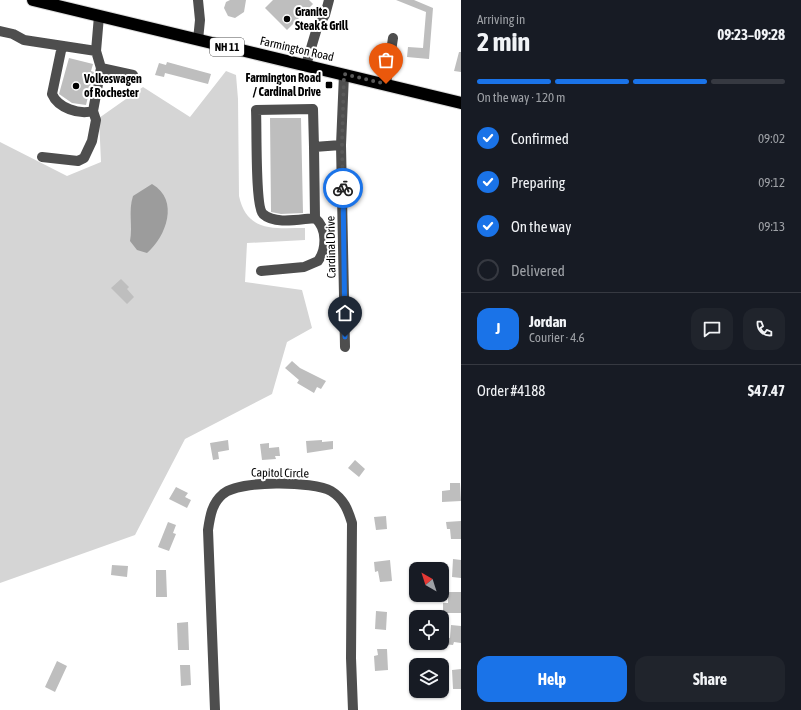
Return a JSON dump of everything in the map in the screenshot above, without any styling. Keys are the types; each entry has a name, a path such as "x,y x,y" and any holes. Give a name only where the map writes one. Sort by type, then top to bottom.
{"highway":[{"name":"Farmington Road","path":"33,0 461,103"}],"street":[{"path":"198,0 200,20 198,40"},
{"path":"306,65 317,28 325,15 329,0"},
{"path":"42,157 78,161 84,158 92,141 96,120 93,110 101,68 96,51 99,16"},
{"path":"0,31 13,34 24,40 96,51"},
{"path":"386,84 393,38"},
{"path":"62,46 52,90 54,100 66,107 79,111 93,110"},
{"path":"101,68 133,75"},
{"name":"Cardinal Drive","path":"344,74 342,145 345,347"},
{"path":"261,271 304,267 318,262 324,248 323,230 315,218 313,109 256,110 259,209 262,214 275,219 315,218"},
{"path":"314,147 342,145"},
{"name":"Capitol Circle","path":"215,710 209,543 211,510 223,493 242,485 271,484 297,485 331,491 346,504 352,524 351,658 353,710"}],"shaded area":[{"path":"226,71 236,75 238,99 239,196 243,208 248,217 264,226 273,228 305,228 305,240 247,243 245,282 302,290 312,328 287,342 272,394 185,439 135,535 0,583 0,142 67,176 101,162 99,118 143,87 190,117"},
{"path":"152,184 161,191 166,199 168,209 167,218 160,238 147,253 137,250 130,241 131,207 133,196"}],"building":[{"path":"230,0 246,0 244,12 235,18 228,16 224,8 226,2"},
{"name":"Granite Steak & Grill","path":"273,0 309,0 313,4 287,30 265,8"},
{"path":"396,0 414,0 433,8 429,59 407,57 408,47 423,48 426,12"},
{"path":"459,52 461,52 461,72 454,71"},
{"name":"Volkeswagen of Rochester","path":"69,58 93,64 91,71 94,72 86,105 72,103 59,94"},
{"path":"167,62 211,74 208,84 165,73 164,77 155,75 159,63 166,65"},
{"path":"270,118 301,118 303,213 281,214 271,212"},
{"path":"121,279 129,287 127,289 134,297 127,304 111,288"},
{"path":"292,361 300,368 326,381 321,389 317,387 314,393 297,383 299,380 285,368"},
{"path":"228,440 229,450 218,452 219,459 213,460 210,443"},
{"path":"322,440 322,442 333,441 333,449 307,453 306,441"},
{"path":"269,443 269,448 279,447 280,456 275,456 276,459 262,460 260,444"},
{"path":"355,460 365,469 359,477 348,468"},
{"path":"450,483 460,483 461,501 442,502 442,491 450,490"},
{"path":"176,487 188,493 185,497 191,500 187,508 169,499"},
{"path":"386,516 387,529 376,530 374,517"},
{"path":"461,521 461,539 451,539 450,529 447,529 446,522"},
{"path":"168,522 176,525 173,533 176,534 169,551 158,547"},
{"path":"453,559 461,560 461,578 452,577"},
{"path":"390,560 392,581 380,582 378,571 375,572 374,562"},
{"path":"112,565 128,566 127,577 111,575"},
{"path":"156,570 166,570 167,597 156,597"},
{"path":"449,592 461,592 461,613 449,613 449,610 443,610 443,603 448,603"},
{"path":"376,611 387,612 386,630 375,629"},
{"path":"188,622 189,650 178,650 177,623"},
{"path":"451,625 461,626 461,643 454,642 453,645 449,645"},
{"path":"377,649 387,649 388,670 375,671 374,656 378,655"},
{"path":"57,661 67,666 55,692 45,687"},
{"path":"180,665 190,665 191,685 181,686"},
{"path":"461,669 461,689 453,689 452,670"}],"way so far":[{"path":"343,188 342,145 344,74 386,84"}],"place":[{"name":"Granite Steak & Grill","path":"287,19"},
{"name":"Farmington Road / Cardinal Drive","path":"329,85"},
{"name":"Volkeswagen of Rochester","path":"76,86"}],"route":[{"path":"343,188 345,337"}]}
